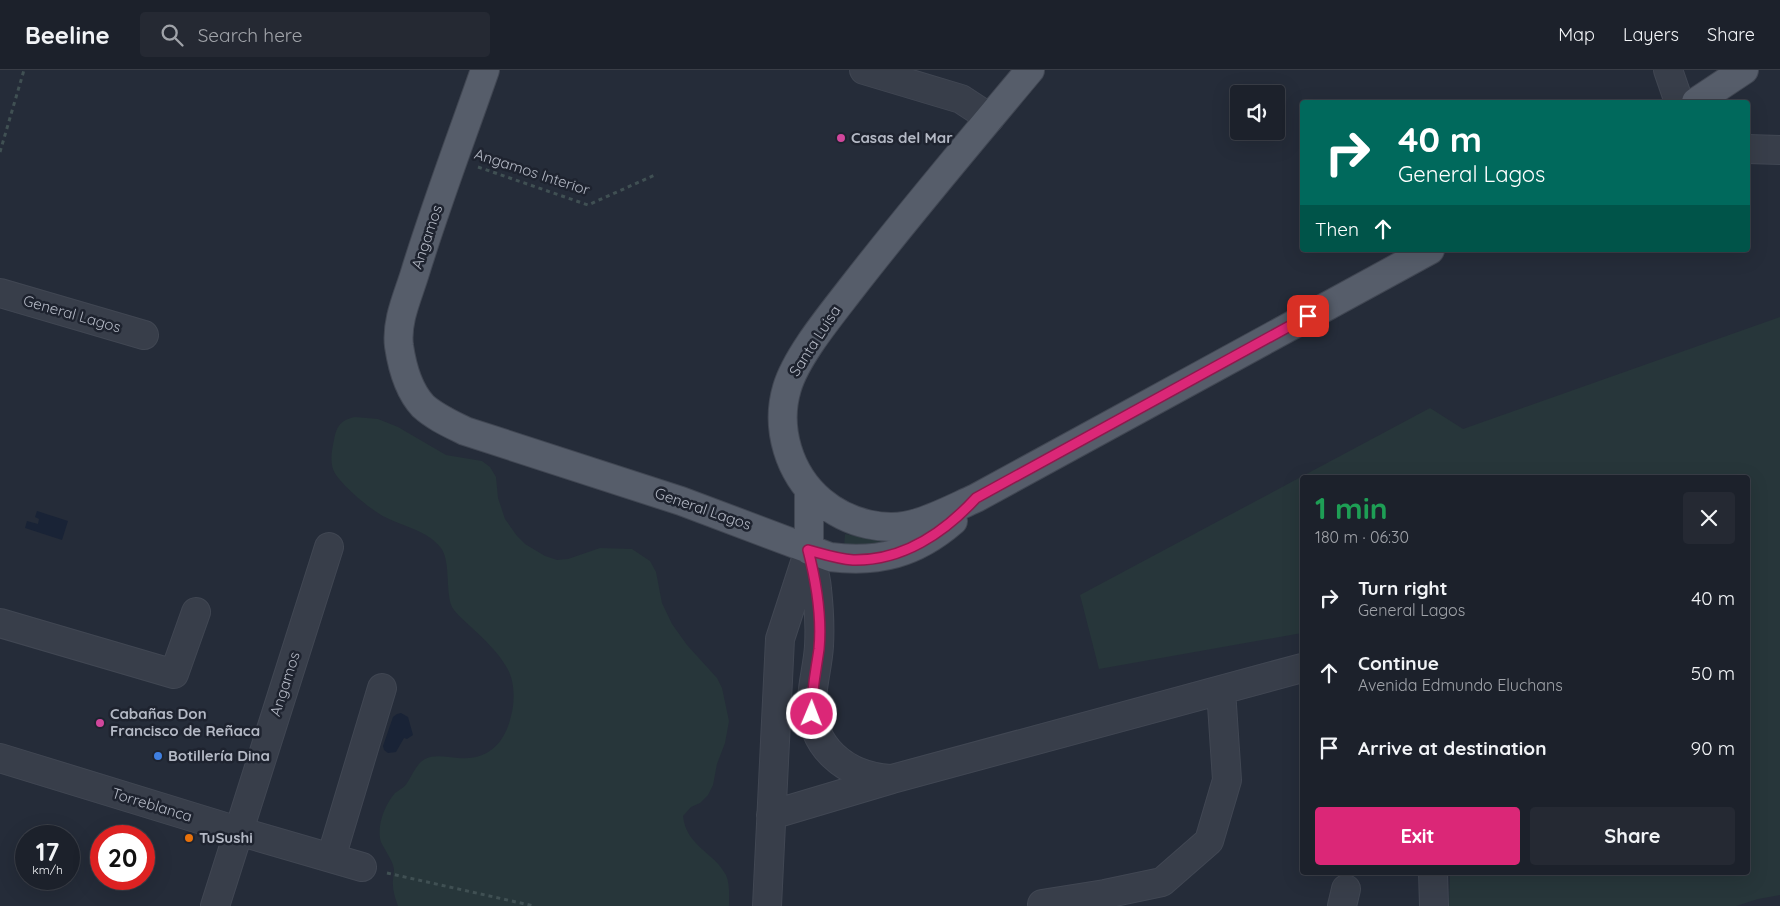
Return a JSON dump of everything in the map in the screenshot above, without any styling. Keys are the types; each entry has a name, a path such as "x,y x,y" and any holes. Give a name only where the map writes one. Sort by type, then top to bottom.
{"main road":[{"name":"Angamos","path":"422,405 410,385 402,364 399,325 420,255 485,70"},
{"name":"Santa Luisa","path":"976,498 919,522 902,526 885,527 868,524 836,512 809,490 798,475 790,459 782,424 783,406 786,388 793,371 826,322 878,254 1030,70"},
{"path":"1698,100 1718,78 1744,70"},
{"path":"976,498 1426,252"},
{"name":"General Lagos","path":"422,405 446,422 466,431 681,501 752,526 808,550 852,560 875,559 915,546 948,525 976,498"},
{"path":"808,550 809,490"}],"street":[{"path":"864,70 961,99 990,118"},
{"path":"1668,70 1678,100"},
{"path":"1750,149 1780,150"},
{"name":"General Lagos","path":"0,293 144,335"},
{"name":"Angamos","path":"215,906 329,548"},
{"path":"808,550 817,588 819,647 811,700 816,728 821,741 842,764 858,773 874,778 892,779"},
{"path":"768,906 780,639 808,550"},
{"path":"0,623 174,674 196,612"},
{"path":"771,815 892,779 1300,669"},
{"path":"331,858 382,688"},
{"path":"1042,904 1105,894 1162,882 1209,841 1227,780 1221,690"},
{"name":"Torreblanca","path":"0,758 238,832 362,867"},
{"path":"1433,875 1434,906"}],"path":[{"path":"0,152 24,70"},
{"name":"Angamos Interior","path":"454,158 588,205 657,174"},
{"path":"362,867 534,906"}],"shaded area":[{"path":"1780,317 1780,895 1736,906 1449,906 1450,875 1750,875 1750,475 1305,475 1430,408 1463,429"},
{"path":"355,417 378,419 398,427 446,455 482,461 490,467 496,477 498,498 505,519 525,544 545,556 557,560 568,559 600,548 632,549 650,561 656,572 662,603 672,624 687,645 717,678 722,688 729,721 713,785 708,795 700,803 691,807 683,816 689,835 715,860 726,875 729,886 729,906 398,906 393,887 394,869 380,836 382,816 388,803 395,793 406,785 417,767 425,759 437,756 469,758 486,753 494,748 500,742 508,726 514,692 510,673 504,662 452,607 446,561 441,548 422,533 385,517 372,509 341,481 333,469 331,458 337,430 340,424"},
{"path":"1300,477 1300,633 1099,669 1080,595"},
{"path":"906,533 868,546 844,549 845,534 870,539"}],"water":[{"path":"37,511 68,521 62,540 25,528 27,521 38,524 39,519 35,517"},
{"path":"401,713 408,717 413,735 407,739 404,738 396,752 388,753 384,750 383,746 393,717"}],"place":[{"name":"Casas del Mar","path":"841,138"},
{"name":"Cabañas Don Francisco de Reñaca","path":"100,723"},
{"name":"Botillería Dina","path":"158,756"},
{"name":"TuSushi","path":"189,838"}],"route":[{"path":"812,714 811,700 819,647 817,588 808,550 852,560 875,559 915,546 948,525 976,498 1308,316"}]}
